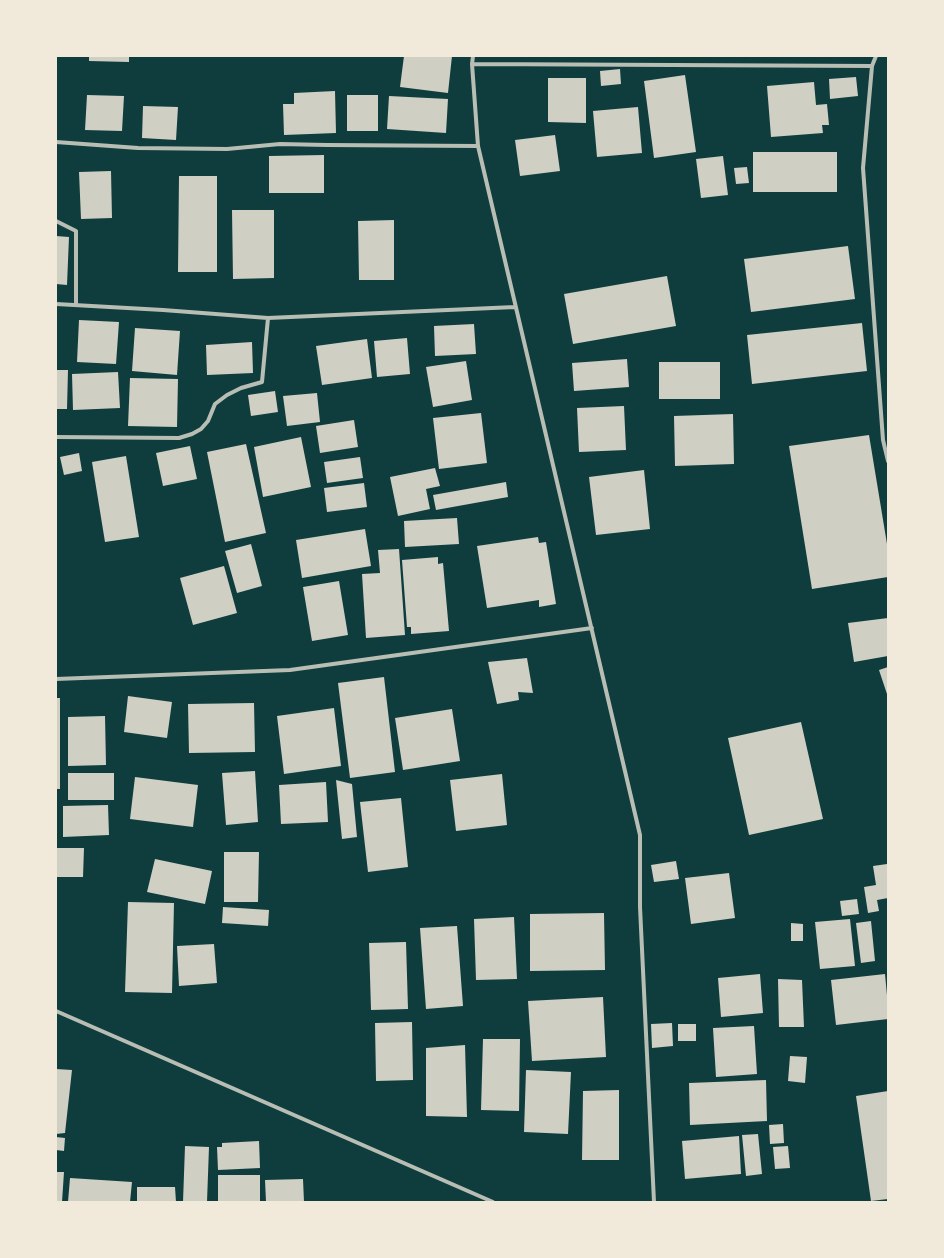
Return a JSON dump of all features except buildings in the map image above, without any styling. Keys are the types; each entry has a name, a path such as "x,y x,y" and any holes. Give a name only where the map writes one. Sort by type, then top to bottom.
{"street":[{"path":"473,56 472,64 478,146 640,835 640,907 654,1202"},
{"path":"876,56 872,66 863,168 883,440 888,461"},
{"path":"472,64 872,66"},
{"path":"56,142 138,148 227,149 280,144 478,146"},
{"path":"56,221 76,231 76,305"},
{"path":"56,304 268,318 515,307"},
{"path":"56,437 179,438 192,434 201,429 208,421 215,404 227,395 241,388 262,382 268,318"},
{"path":"56,679 290,670 592,628"},
{"path":"56,1011 493,1202"}]}
